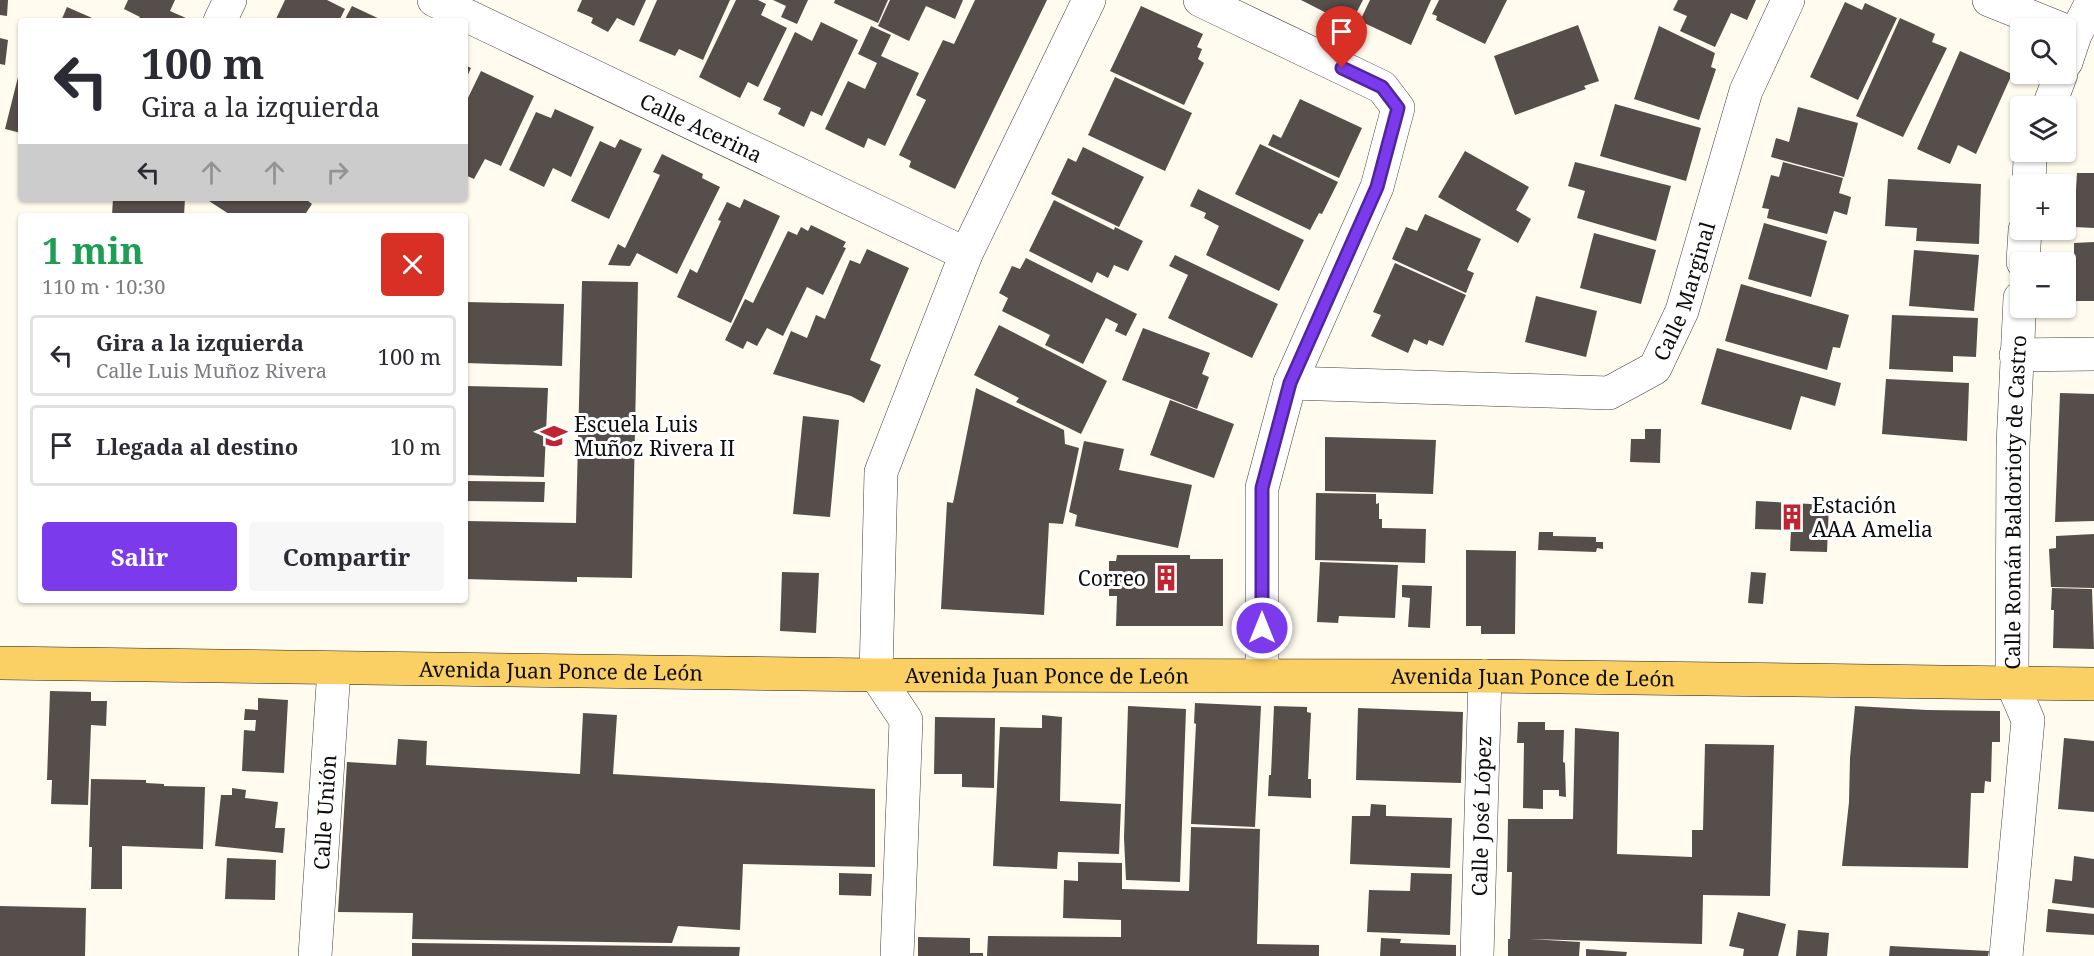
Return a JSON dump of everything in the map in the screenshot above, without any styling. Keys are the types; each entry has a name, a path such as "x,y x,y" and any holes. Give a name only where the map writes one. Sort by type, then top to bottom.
{"main road":[{"name":"Avenida Juan Ponce de León","path":"0,663 876,675 1485,676 2094,684"}],"street":[{"path":"221,18 230,0"},
{"name":"Calle Acerina","path":"434,0 966,254"},
{"path":"897,956 906,720 876,675 881,472 966,254 1089,0"},
{"path":"1200,0 1382,87 1398,108 1377,187 1290,383 1262,488 1262,675"},
{"name":"Calle Marginal","path":"1290,383 1609,393 1655,368 1682,311 1746,91 1788,0"},
{"path":"1989,0 2028,18"},
{"path":"2076,31 2094,0"},
{"name":"Calle Román Baldorioty de Castro","path":"2006,956 2028,720 2012,684 2013,445 2019,318"},
{"path":"2016,355 2094,354"},
{"name":"Calle Unión","path":"315,956 334,669"},
{"name":"Calle José López","path":"1477,956 1485,676"}],"building":[{"path":"0,0 8,0 7,16 0,15"},
{"path":"128,0 175,0 170,11 186,18 139,18 124,9"},
{"path":"285,0 327,0 345,9 340,18 276,18"},
{"path":"582,0 646,0 634,26 617,18 608,32 591,23 593,18 577,11"},
{"path":"657,0 730,0 703,60 679,49 675,56 639,41"},
{"path":"736,0 758,0 766,4 761,15 787,28 758,87 748,82 740,98 699,77"},
{"path":"773,0 808,0 797,24 781,17 786,6"},
{"path":"835,0 888,0 878,23 834,3"},
{"path":"890,0 963,0 955,19 926,6 909,41 878,26"},
{"path":"975,0 1047,0 955,189 909,167 911,161 899,155 926,100 916,95 943,40 954,44"},
{"path":"1301,0 1363,0 1350,25"},
{"path":"1370,0 1431,0 1411,45 1360,21"},
{"path":"1439,0 1507,0 1485,44 1436,20 1437,16 1432,14"},
{"path":"1678,0 1756,0 1747,20 1731,13 1715,47 1680,31 1687,16 1673,10"},
{"path":"1845,2 1862,10 1865,3 1897,18 1858,100 1810,77"},
{"path":"352,6 378,18 346,18"},
{"path":"1141,6 1203,34 1197,47 1202,49 1198,59 1204,63 1184,105 1110,71"},
{"path":"67,7 92,18 62,18"},
{"path":"1900,18 1935,34 1932,42 1947,48 1903,137 1856,116"},
{"path":"821,22 858,40 822,116 811,111 804,127 778,114 781,108 763,100 795,32 812,41"},
{"path":"1578,25 1599,81 1584,86 1586,89 1515,115 1494,56"},
{"path":"871,26 891,35 881,56 919,73 885,146 868,138 864,148 825,129 848,81 865,89 877,63 858,54"},
{"path":"1659,26 1715,53 1711,67 1716,69 1699,120 1634,99"},
{"path":"0,38 8,40 5,65 0,64"},
{"path":"1960,51 2010,73 2010,78 1976,154 1958,145 1950,164 1917,149"},
{"path":"481,71 534,96 501,166 485,159 474,179 468,176 468,98"},
{"path":"18,77 18,132 5,129"},
{"path":"1115,77 1192,113 1165,171 1088,135"},
{"path":"1300,99 1362,128 1339,178 1268,145 1273,134 1281,138"},
{"path":"1615,104 1701,128 1686,181 1600,156"},
{"path":"1798,107 1858,123 1844,177 1771,157 1776,138 1789,142"},
{"path":"555,109 594,127 571,177 553,168 544,187 509,170 536,112 551,118"},
{"path":"620,139 642,149 609,219 571,201 600,141 615,148"},
{"path":"1260,144 1338,182 1322,214 1319,213 1310,230 1235,194"},
{"path":"1083,147 1144,177 1119,227 1051,194 1068,158 1076,162"},
{"path":"1465,151 1529,187 1516,210 1531,219 1518,243 1438,197"},
{"path":"662,154 703,174 702,178 720,187 677,274 637,253 630,266 608,265 618,244 625,248 660,175 653,172"},
{"path":"1575,162 1671,186 1656,241 1577,218 1585,191 1568,186"},
{"path":"1783,162 1843,178 1839,193 1851,197 1847,215 1834,211 1827,234 1767,218 1769,209 1762,208 1771,175 1779,177"},
{"path":"2077,173 2094,173 2094,228 2076,227"},
{"path":"1888,179 1981,184 1979,244 1916,241 1917,228 1885,226"},
{"path":"1198,189 1304,240 1279,291 1206,255 1219,226 1204,218 1206,213 1190,206"},
{"path":"744,199 780,216 731,323 677,297 690,269 697,273 721,221 718,220 727,202 740,208"},
{"path":"1054,200 1114,230 1115,227 1143,241 1128,271 1114,265 1108,278 1097,272 1092,283 1029,251"},
{"path":"113,201 185,201 184,213 112,213"},
{"path":"209,201 308,201 312,204 306,213 227,213"},
{"path":"1425,214 1481,239 1467,270 1474,273 1466,293 1392,259 1406,227 1417,231"},
{"path":"1764,223 1827,241 1811,297 1748,279"},
{"path":"811,225 846,242 843,247 846,248 823,295 807,287 783,336 767,328 757,346 747,341 743,349 725,340 745,299 753,303 788,231 797,235 801,227 808,231"},
{"path":"1594,233 1656,250 1641,304 1580,288"},
{"path":"2094,242 2094,301 2076,301 2074,243"},
{"path":"867,249 909,268 870,360 881,365 864,403 851,396 773,374 791,331 807,338 816,315 825,319 850,260 860,264"},
{"path":"1914,250 1979,255 1974,311 1909,306"},
{"path":"1175,255 1278,304 1252,358 1168,318 1188,275 1169,266"},
{"path":"1026,258 1137,314 1126,336 1115,331 1118,324 1106,318 1083,364 1045,345 1050,335 1002,311 1008,298 999,293 1012,266 1020,269"},
{"path":"1395,263 1466,295 1443,346 1429,340 1427,345 1414,339 1408,353 1371,336 1381,315 1373,312"},
{"path":"582,281 638,282 632,578 577,577 577,582 468,579 468,521 576,523"},
{"path":"1741,284 1849,315 1840,348 1833,347 1827,370 1725,341"},
{"path":"1536,296 1597,311 1586,357 1525,342"},
{"path":"468,302 564,304 562,366 468,363"},
{"path":"1892,315 1978,318 1976,357 1953,356 1953,372 1889,369"},
{"path":"999,325 1107,381 1081,434 1016,402 1019,398 974,375"},
{"path":"1143,328 1210,353 1202,374 1209,377 1197,409 1122,380"},
{"path":"1717,348 1841,383 1835,406 1801,396 1791,430 1701,404"},
{"path":"1886,379 1969,383 1967,441 1882,434"},
{"path":"468,386 548,388 544,477 468,475"},
{"path":"976,388 1064,430 1065,444 1079,448 1063,524 1049,523 1044,615 941,609 947,502 953,503"},
{"path":"2060,393 2094,394 2094,521 2055,522"},
{"path":"1170,400 1234,424 1214,478 1150,455"},
{"path":"803,416 839,420 830,517 793,514"},
{"path":"1645,429 1661,429 1660,463 1630,462 1631,439 1645,439"},
{"path":"1325,437 1436,440 1433,494 1325,491"},
{"path":"1084,441 1124,449 1119,470 1192,485 1178,548 1075,526 1077,515 1069,512"},
{"path":"468,481 545,482 544,502 468,501"},
{"path":"1316,493 1376,494 1382,528 1426,529 1425,563 1315,560"},
{"name":"Estación AAA Amelia","path":"1756,501 1829,505 1827,552 1790,551 1791,530 1755,529"},
{"path":"1539,532 1553,532 1553,536 1596,537 1596,542 1603,542 1603,549 1597,548 1596,552 1538,550"},
{"path":"2094,534 2094,588 2051,587 2049,549 2056,548 2056,536"},
{"path":"1466,550 1516,551 1515,634 1481,634 1481,626 1466,626"},
{"name":"Correo","path":"1117,555 1190,555 1190,559 1223,559 1223,626 1116,626 1117,596 1109,596 1109,561 1116,561"},
{"path":"1320,562 1398,565 1395,618 1339,616 1338,623 1317,622"},
{"path":"782,572 819,573 816,633 780,631"},
{"path":"1751,572 1766,573 1763,604 1748,603"},
{"path":"1402,585 1432,586 1430,628 1408,627 1410,598 1402,597"},
{"path":"2052,588 2092,589 2094,649 2053,648"},
{"path":"50,691 91,692 91,701 107,701 106,726 91,725 88,805 51,804 52,780 47,780"},
{"path":"258,698 288,700 284,773 242,771 244,730 255,731 256,720 244,720 245,709 258,710"},
{"path":"1195,703 1261,706 1255,827 1191,824"},
{"path":"1128,706 1186,709 1180,882 1126,880 1124,838"},
{"path":"1274,706 1307,707 1307,712 1311,713 1308,779 1311,779 1311,798 1268,796"},
{"path":"1855,706 2000,711 2000,742 1992,742 1991,782 1985,781 1984,793 1971,793 1968,868 1842,866"},
{"path":"1358,708 1463,712 1461,783 1356,780"},
{"path":"583,713 617,715 613,774 875,789 875,867 743,864 740,930 678,926 672,943 412,939 413,913 338,912 347,762 396,765 398,739 427,741 426,765 580,774"},
{"path":"1042,715 1062,717 1060,801 1121,804 1119,854 1058,852 1057,869 993,866 1000,727 1042,728"},
{"path":"935,717 995,718 994,788 962,787 962,774 934,774"},
{"path":"1518,722 1545,722 1545,730 1564,730 1563,762 1565,763 1566,797 1559,796 1559,790 1543,790 1543,809 1523,808 1524,743 1517,743"},
{"path":"1575,728 1619,732 1617,854 1692,857 1692,830 1703,830 1705,744 1774,745 1770,896 1703,895 1702,944 1530,939 1580,942 1579,956 1508,956 1512,872 1507,872 1508,819 1573,819"},
{"path":"2064,738 2094,741 2094,812 2058,809"},
{"path":"91,779 146,780 146,783 164,784 164,786 205,787 203,849 122,846 122,889 91,889 92,847 89,847"},
{"path":"232,788 246,790 245,798 278,802 275,828 285,828 283,853 215,846 221,795 232,795"},
{"path":"1371,804 1386,805 1386,816 1452,818 1450,868 1350,864 1352,816 1370,816"},
{"path":"1191,827 1260,829 1257,944 1319,945 1319,956 987,956 988,936 1121,937 1121,920 1063,918 1064,880 1078,881 1078,862 1122,863 1122,889 1189,891"},
{"path":"2074,856 2094,859 2094,908 2052,903 2055,879 2072,881"},
{"path":"227,858 276,860 275,900 225,899"},
{"path":"839,873 872,874 871,896 839,895"},
{"path":"1411,873 1452,874 1450,935 1367,932 1369,890 1410,891"},
{"path":"0,906 86,908 85,956 0,956"},
{"path":"2048,909 2094,914 2094,935 2046,932"},
{"path":"1738,912 1786,924 1778,956 1743,956 1744,949 1729,946"},
{"path":"1798,930 1829,933 1827,956 1796,956"},
{"path":"918,937 970,938 970,953 983,953 983,956 918,956"},
{"path":"1381,938 1401,939 1400,943 1456,945 1456,956 1380,956"},
{"path":"412,943 740,947 739,956 412,956"},
{"path":"1890,946 1989,951 1988,956 1889,956"},
{"path":"1586,949 1627,952 1626,956 1586,956"}],"place":[{"name":"Escuela Luis Muñoz Rivera II","path":"554,436"},
{"name":"Estación AAA Amelia","path":"1792,517"},
{"name":"Correo","path":"1166,578"}],"route":[{"path":"1262,628 1262,488 1290,383 1377,187 1398,108 1382,87 1342,68"}]}
